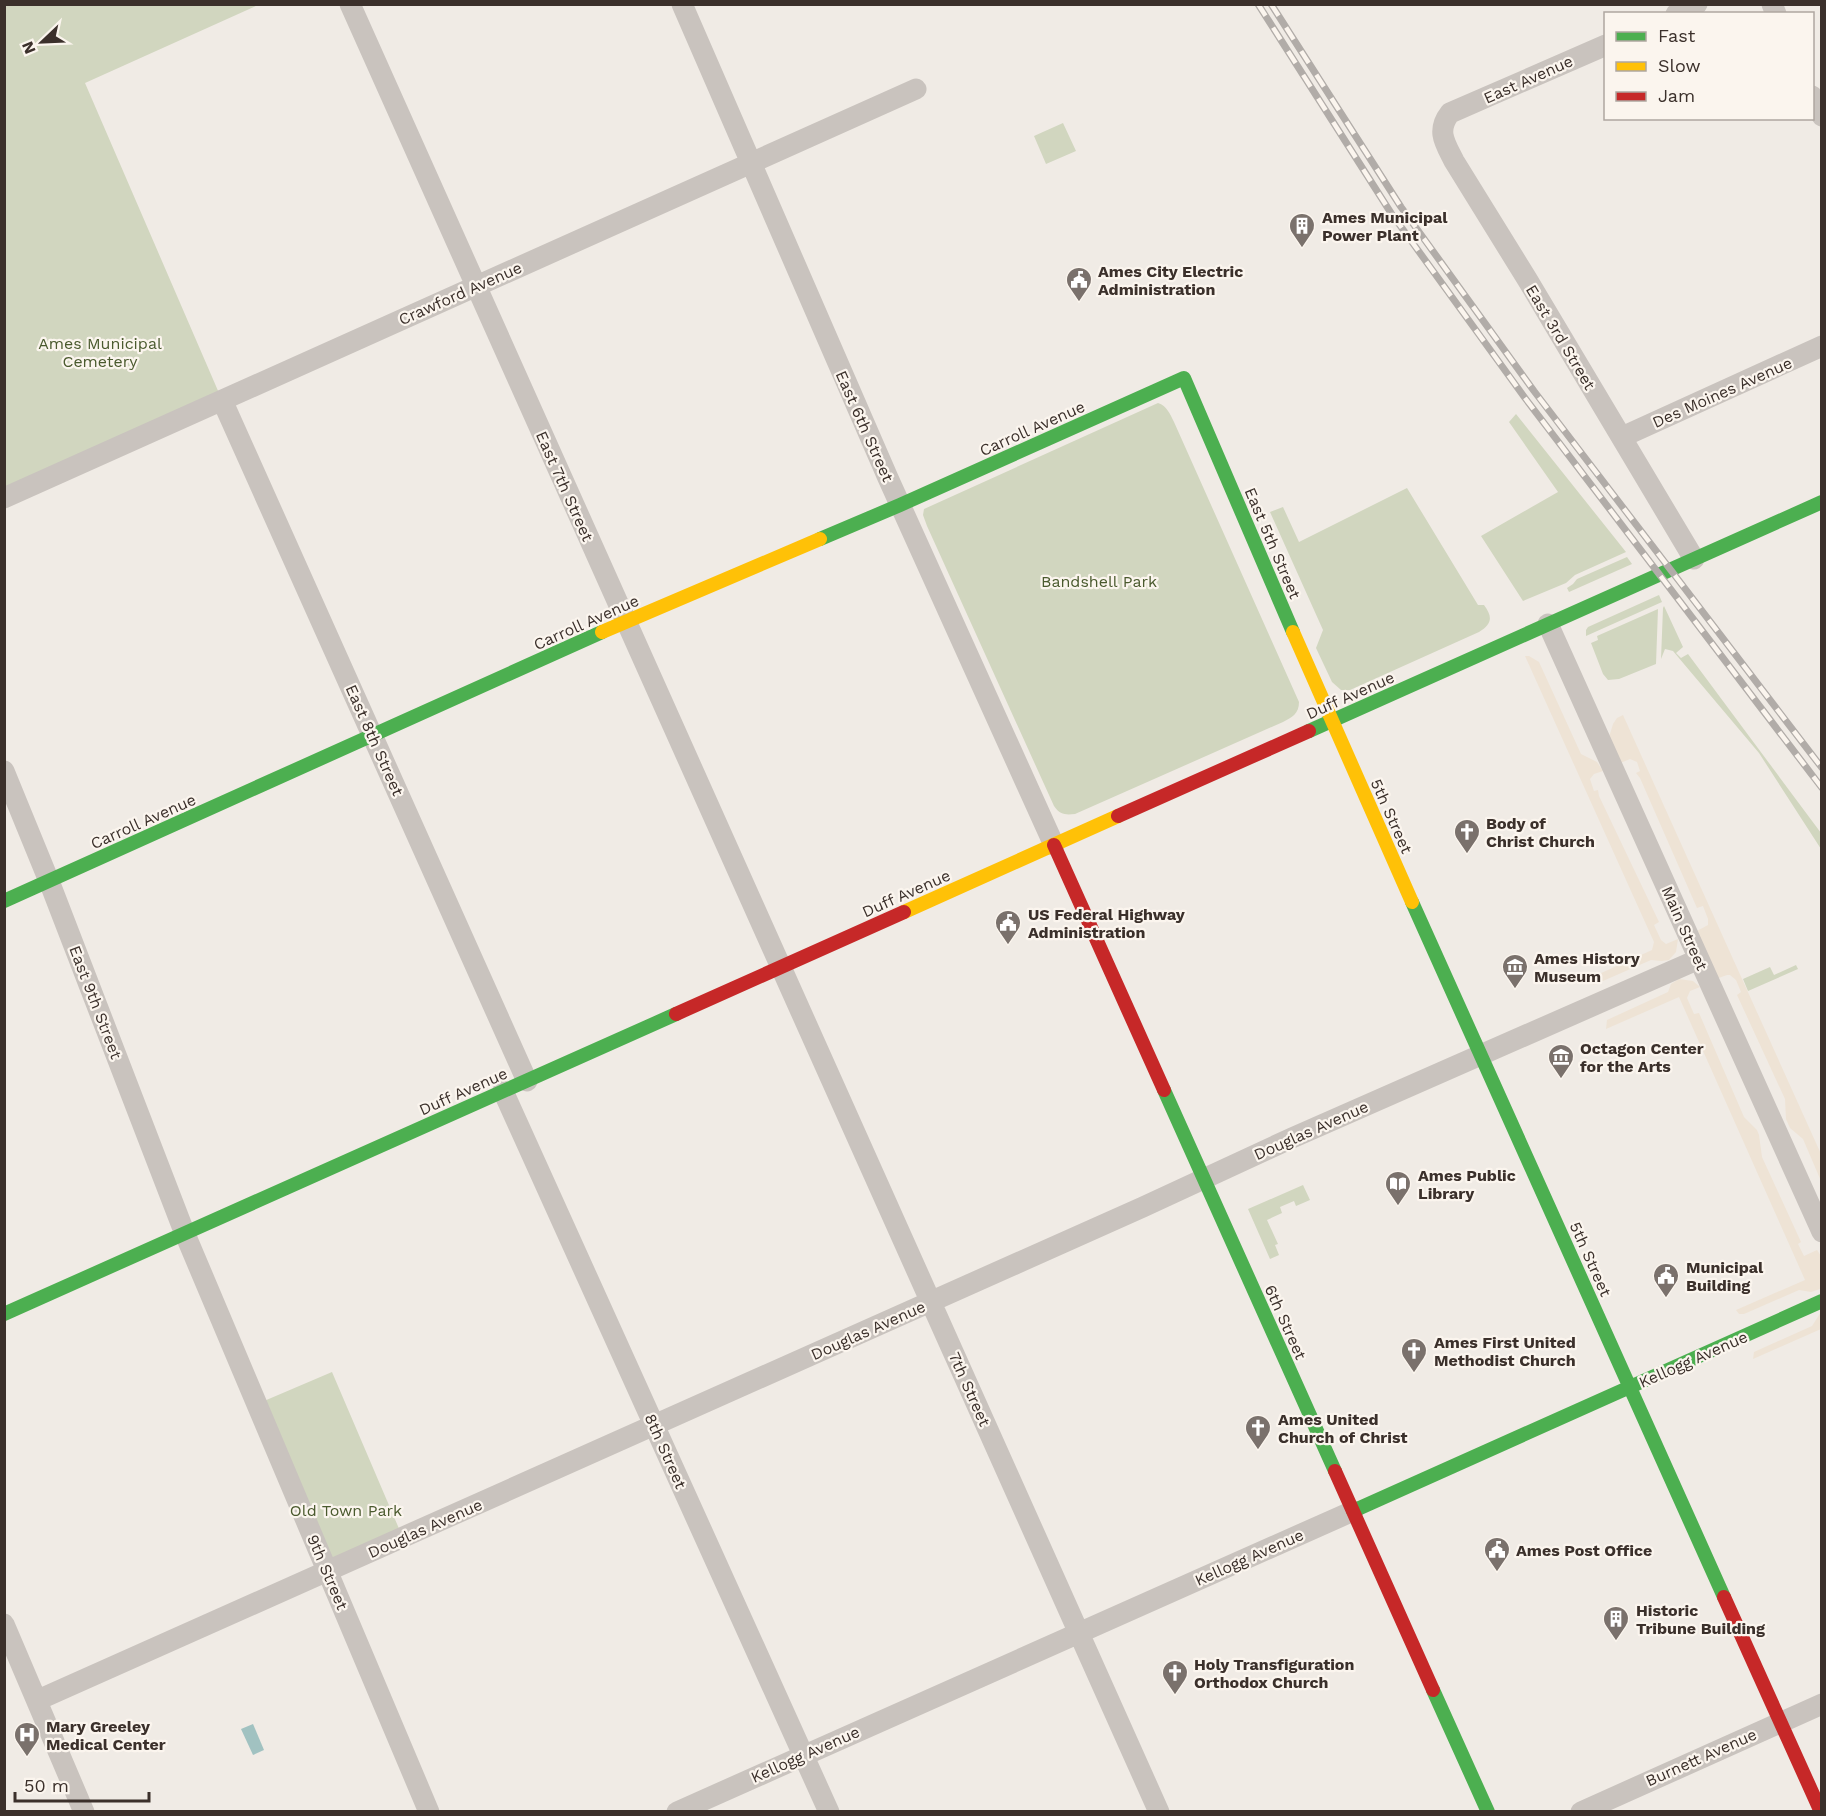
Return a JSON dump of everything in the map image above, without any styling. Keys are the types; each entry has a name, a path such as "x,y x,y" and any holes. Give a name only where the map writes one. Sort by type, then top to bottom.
{"street":[{"name":"East 7th Street","path":"350,4 781,967"},
{"name":"East 6th Street","path":"682,4 900,505 1054,845"},
{"path":"1680,12 1696,4"},
{"name":"East Avenue","path":"1450,113 1604,45"},
{"name":"Crawford Avenue","path":"4,498 916,89"},
{"path":"1814,100 1821,116"},
{"name":"East 3rd Street","path":"1450,113 1443,122 1442,131 1454,161 1694,559"},
{"name":"Des Moines Avenue","path":"1622,437 1821,346"},
{"name":"Carroll Avenue","path":"4,901 626,622 900,505 1184,378"},
{"name":"East 5th Street","path":"1184,378 1331,721"},
{"name":"East 8th Street","path":"222,400 527,1081"},
{"name":"Duff Avenue","path":"4,1314 1821,502"},
{"name":"Main Street","path":"1548,624 1821,1232"},
{"name":"5th Street","path":"1331,721 1821,1812"},
{"name":"East 9th Street","path":"4,771 185,1233"},
{"name":"6th Street","path":"1054,845 1488,1812"},
{"name":"Douglas Avenue","path":"38,1701 1699,959"},
{"name":"7th Street","path":"781,967 1159,1812"},
{"name":"8th Street","path":"503,1091 829,1812"},
{"name":"9th Street","path":"185,1233 429,1812"},
{"name":"Kellogg Avenue","path":"676,1812 1821,1301"},
{"path":"4,1624 84,1812"},
{"name":"Burnett Avenue","path":"1581,1812 1821,1704"}],"green space":[{"name":"Ames Municipal Cemetery","path":"4,5 258,5 85,83 222,400 4,498"},
{"path":"1063,123 1076,151 1046,164 1034,136"},
{"name":"Bandshell Park","path":"1158,403 1170,413 1299,706 1294,715 1283,722 1075,814 1063,814 1054,806 927,526 923,515 924,509"},
{"path":"1516,414 1626,552 1575,575 1566,583 1523,601 1481,536 1558,492 1509,422"},
{"path":"1407,488 1478,605 1484,605 1487,609 1490,620 1487,626 1479,632 1350,690 1341,690 1332,682 1316,648 1323,630 1270,512 1283,507 1299,542"},
{"path":"1627,557 1632,564 1569,592 1567,588 1577,579"},
{"path":"1659,595 1662,602 1586,636 1588,627"},
{"path":"1664,606 1683,647 1676,653 1681,658 1688,654 1821,833 1821,849 1759,753 1673,651 1665,649 1661,659"},
{"path":"1658,609 1656,664 1619,679 1608,680 1603,674 1591,643 1598,640 1597,636"},
{"path":"1796,965 1798,969 1748,991 1743,979 1770,967 1774,975"},
{"path":"1303,1185 1310,1200 1296,1206 1294,1201 1280,1207 1282,1213 1267,1220 1278,1244 1275,1245 1279,1255 1270,1259 1248,1209"},
{"name":"Old Town Park","path":"332,1372 403,1538 327,1571 257,1404"}],"shaded area":[{"path":"1525,656 1539,662 1581,754 1597,762 1603,771 1594,774 1590,779 1594,791 1598,790 1659,922 1654,925 1661,940 1666,944 1678,939 1676,952 1669,960 1651,960 1593,985 1588,979 1652,950 1654,942"},
{"path":"1623,715 1821,1154 1821,1181 1803,1139 1790,1128 1786,1119 1785,1099 1737,995 1741,992 1736,980 1730,975 1716,979 1695,932 1708,925 1708,919 1703,906 1697,908 1636,773 1640,771 1637,762 1630,759 1618,764 1609,737 1613,724"},
{"path":"1679,979 1693,981 1700,987 1690,991 1687,998 1694,1014 1699,1013 1744,1117 1757,1130 1762,1157 1801,1242 1798,1244 1804,1256 1817,1250 1821,1256 1820,1289 1811,1292 1799,1290 1744,1314 1739,1314 1736,1310 1805,1280 1679,997 1606,1029 1607,1020 1668,992 1671,984"},
{"path":"1821,1312 1821,1329 1753,1359 1754,1352 1812,1326"}],"water":[{"path":"253,1724 264,1750 253,1755 241,1729"}],"railway":[{"path":"1258,4 1391,213 1525,398 1822,788"},
{"path":"1271,4 1401,207 1534,391 1822,768"}],"traffic: fast":[{"path":"820,539 1184,378 1293,632"},
{"path":"1309,731 1822,502"},
{"path":"4,901 602,632"},
{"path":"1412,902 1724,1597"},
{"path":"4,1314 676,1014"},
{"path":"1164,1090 1335,1471"},
{"path":"1353,1511 1822,1301"},
{"path":"1433,1690 1488,1812"}],"traffic: slow":[{"path":"602,632 820,539"},
{"path":"1293,632 1412,902"},
{"path":"904,912 1118,816"}],"traffic: jam":[{"path":"1118,816 1309,731"},
{"path":"1054,845 1164,1090"},
{"path":"676,1014 904,912"},
{"path":"1335,1471 1433,1690"},
{"path":"1724,1597 1821,1812"}],"place":[{"name":"Ames Municipal Power Plant","path":"1302,249"},
{"name":"Ames City Electric Administration","path":"1079,303"},
{"name":"Body of Christ Church","path":"1467,855"},
{"name":"US Federal Highway Administration","path":"1008,946"},
{"name":"Ames History Museum","path":"1515,990"},
{"name":"Octagon Center for the Arts","path":"1561,1080"},
{"name":"Ames Public Library","path":"1398,1207"},
{"name":"Municipal Building","path":"1666,1299"},
{"name":"Ames First United Methodist Church","path":"1414,1374"},
{"name":"Ames United Church of Christ","path":"1258,1451"},
{"name":"Ames Post Office","path":"1497,1573"},
{"name":"Historic Tribune Building","path":"1616,1642"},
{"name":"Holy Transfiguration Orthodox Church","path":"1175,1696"},
{"name":"Mary Greeley Medical Center","path":"27,1758"}]}
